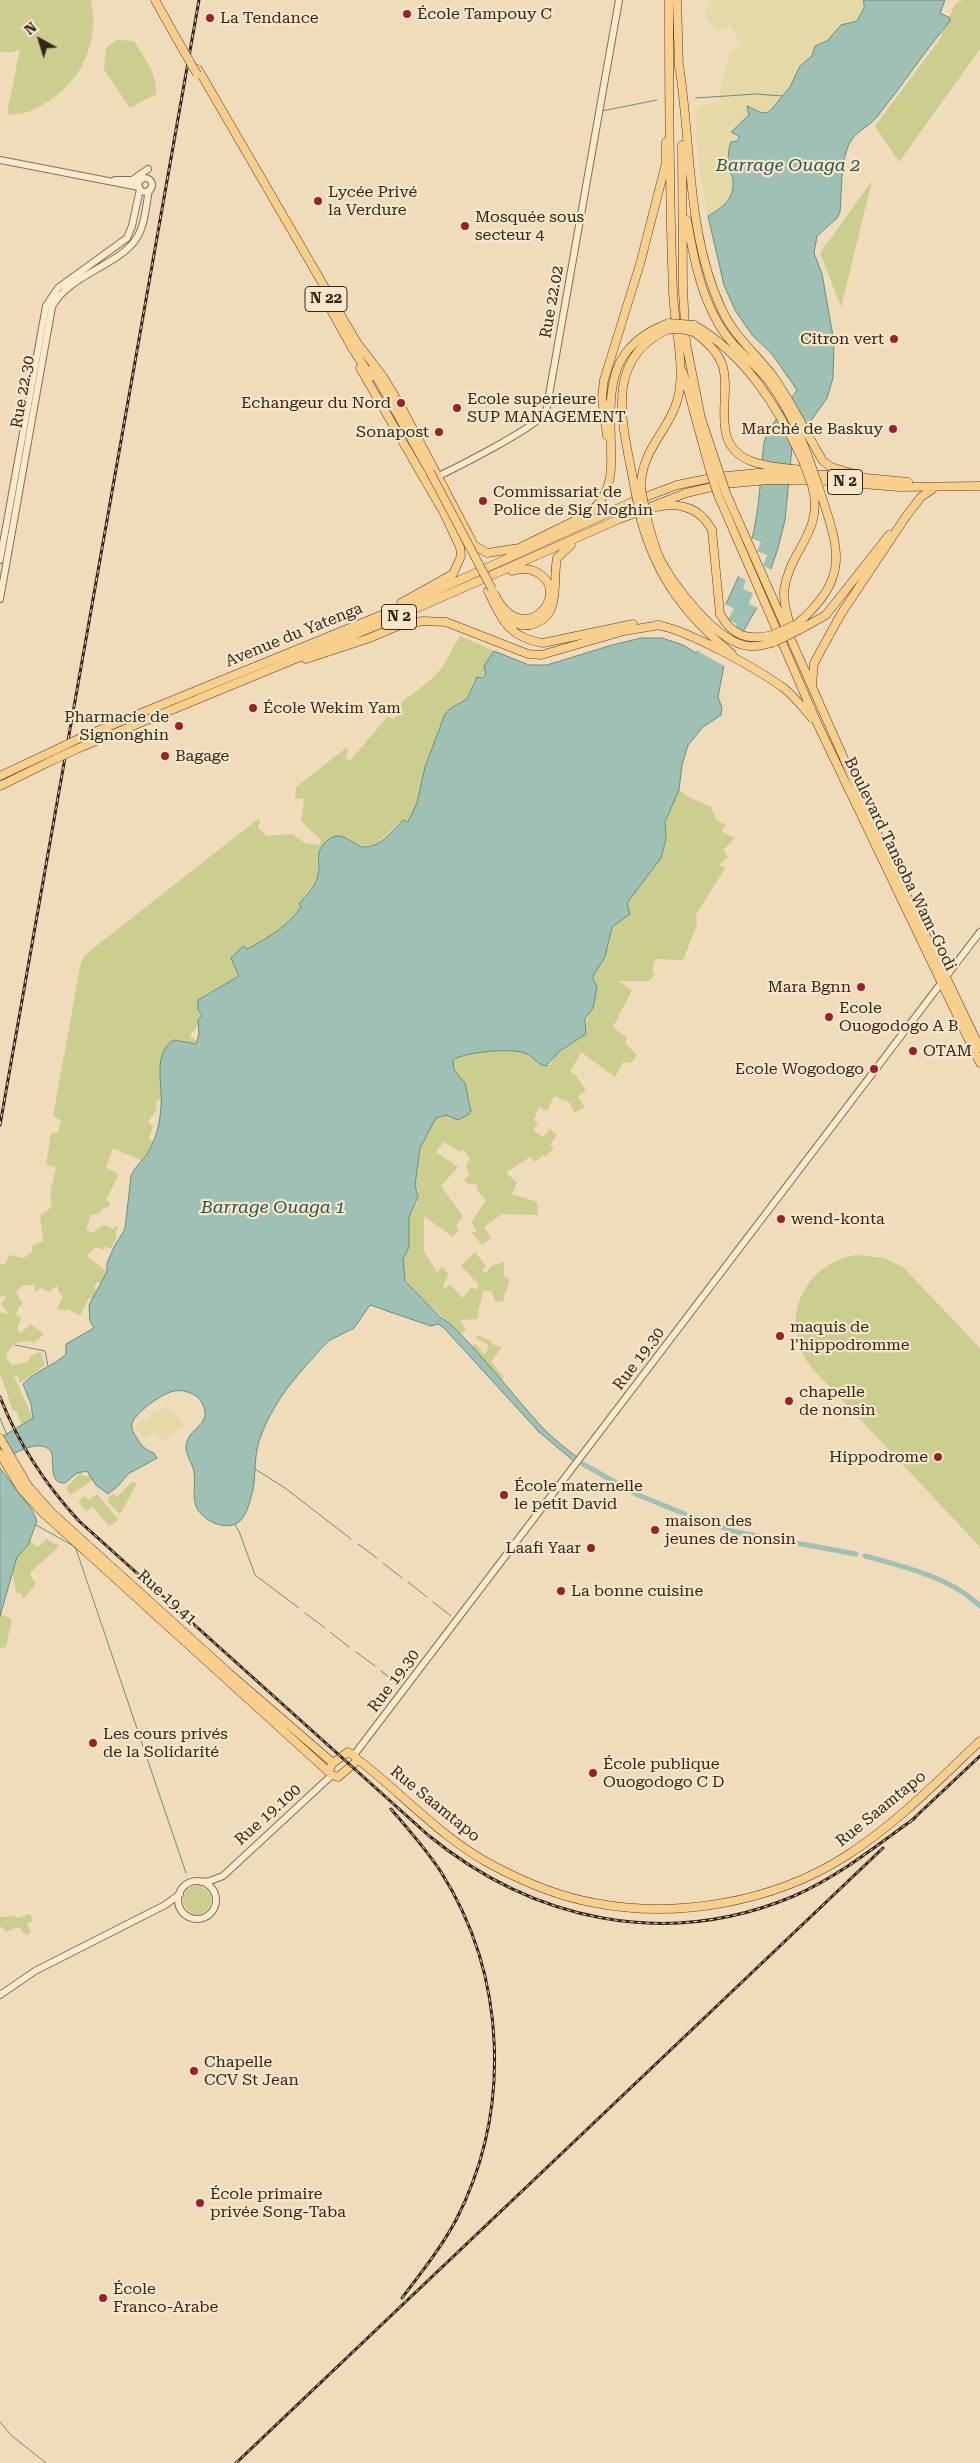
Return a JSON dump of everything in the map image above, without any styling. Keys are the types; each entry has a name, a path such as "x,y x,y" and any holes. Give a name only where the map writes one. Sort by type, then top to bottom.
{"main road":[{"name":"N 22","path":"155,0 377,383 490,590"},
{"name":"N 22","path":"160,0 179,39"},
{"path":"638,490 640,473 645,457 672,415 678,399 680,384 673,293 669,0"},
{"path":"677,0 683,196 683,290 686,343 713,467"},
{"path":"612,470 602,397 604,380 640,264 666,163 670,62"},
{"path":"679,65 684,98 688,159 700,245 708,273 728,323 773,376 787,404 801,438 806,461 837,553 832,585 798,627"},
{"path":"683,196 700,280 712,312 725,334 787,404 805,429 823,461 831,467 870,478"},
{"path":"355,346 384,378 425,449 474,545 487,553 512,551 546,542 591,512 603,498 612,470 610,395 614,378 630,346 646,333 669,326 705,331 727,350 757,380 780,415 806,461"},
{"path":"669,326 641,347 630,362 623,379 621,402 654,560 669,586 691,617 730,655"},
{"path":"694,329 722,364 725,382 722,411 731,446 739,455 790,474"},
{"path":"678,345 694,420 722,494 747,543 797,655"},
{"path":"355,346 354,358 426,482 460,548 461,556 453,574 405,600 389,612"},
{"name":"N 2","path":"790,474 834,475 900,482 980,482"},
{"name":"Avenue du Yatenga","path":"0,786 79,748 493,576 632,513 686,493 758,477 790,474 936,487 980,486"},
{"name":"Avenue du Yatenga","path":"0,776 80,738 389,612 632,502 677,485 724,476 758,477"},
{"path":"797,655 784,592 788,575 815,518 815,485"},
{"path":"644,519 660,559 690,603 712,625 739,640 774,638 826,615 883,542 925,493 936,487"},
{"name":"Boulevard Tansoba Wam-Godi","path":"722,494 742,553 818,725 944,981 980,1048"},
{"path":"632,513 663,506 679,505 691,508 706,517 712,530 720,614 739,640"},
{"path":"512,551 591,512"},
{"path":"812,690 814,663 824,642 907,515"},
{"path":"496,606 513,623 527,626 544,618 553,608 557,558 580,538"},
{"path":"490,590 508,614 517,619 528,620 542,613 548,605 550,595 548,583 542,576 528,569 517,569 493,576"},
{"path":"490,590 496,606 508,627 517,635 543,642 640,623 660,625 703,642 730,655 785,690 818,725"},
{"path":"272,669 324,654 398,626 423,622 446,622 528,654 541,654 640,627 660,625"},
{"name":"Boulevard Tansoba Wam-Godi","path":"797,655 980,1063"},
{"name":"Rue 19.41","path":"0,1438 5,1458 51,1512 332,1769"},
{"name":"Rue Saamtapo","path":"355,1757 447,1835 493,1865 553,1892 594,1903 656,1908 708,1906 747,1898 802,1879 831,1864 854,1851 902,1814 980,1740"},
{"path":"348,1752 355,1757 356,1762 343,1775 338,1777 332,1769 348,1752"}],"street":[{"name":"Rue 22.02","path":"426,482 540,420 546,412 619,0"},
{"path":"0,160 140,185"},
{"path":"132,180 148,169"},
{"path":"146,178 151,181 152,185 135,241 62,292 49,306 51,295 58,288 127,238 132,226 140,185 146,178"},
{"path":"114,180 132,180 149,190"},
{"name":"Rue 22.30","path":"0,560 49,306"},
{"name":"Rue 22.30","path":"0,599 49,306"},
{"name":"Rue 19.30","path":"355,1757 980,932"},
{"name":"Rue 19.100","path":"201,1882 223,1876 332,1769"},
{"path":"164,1905 195,1918 206,1916 212,1910 223,1876"},
{"path":"0,1995 35,1970 164,1905 180,1894 188,1884 201,1882 211,1888 216,1899"},
{"path":"180,1894 180,1906 185,1914"}],"shaded area":[{"path":"712,0 864,0 864,8 857,21 841,25 827,41 819,43 812,56 800,66 790,87 769,112 763,113 749,106 749,115 732,129 734,134 740,136 737,142 731,142 729,149 731,158 728,171 734,179 730,198 725,206 708,216 698,162 695,107 718,102 729,55 740,42 729,25 717,32 705,14"},
{"path":"167,1406 184,1425 162,1441 154,1431 144,1440 134,1426"}],"green space":[{"path":"0,0 91,0 93,31 85,60 78,73 57,95 35,109 22,114 7,114 20,49 12,52 0,52"},
{"path":"963,0 980,0 980,49 899,162 875,126 940,39 955,4"},
{"path":"116,40 134,41 150,66 155,79 156,94 130,108 104,69 106,48"},
{"path":"872,181 841,307 820,253"},
{"path":"460,636 494,651 485,663 486,674 474,681 467,699 451,708 445,714 425,767 417,803 408,822 403,820 374,845 367,847 355,843 317,860 319,875 299,904 301,907 296,914 262,941 247,949 243,946 231,958 239,976 198,999 202,1015 198,1020 198,1025 190,1035 197,1042 196,1044 178,1040 169,1043 160,1067 161,1100 157,1100 156,1110 148,1122 153,1126 149,1139 153,1142 142,1161 113,1148 106,1168 119,1174 106,1200 110,1202 109,1207 103,1208 99,1214 91,1215 86,1230 93,1233 104,1225 113,1229 115,1226 118,1227 115,1235 117,1237 111,1249 105,1246 103,1250 96,1247 87,1256 107,1272 101,1284 97,1282 94,1288 97,1291 93,1299 89,1298 80,1316 68,1309 65,1311 57,1308 63,1296 59,1293 57,1285 50,1292 41,1288 35,1292 34,1285 23,1285 16,1292 23,1304 19,1307 16,1315 21,1318 17,1330 21,1333 30,1324 44,1334 34,1343 25,1341 16,1343 10,1349 6,1358 12,1365 27,1362 35,1354 41,1353 45,1365 20,1383 17,1375 14,1376 33,1418 22,1425 16,1411 13,1411 0,1373 0,1312 9,1314 1,1304 6,1298 4,1296 0,1297 0,1264 6,1264 9,1255 24,1258 32,1252 32,1246 43,1241 40,1215 51,1207 51,1188 56,1168 46,1164 51,1133 58,1133 61,1120 53,1116 81,962 86,954 258,819 260,819 258,828 267,836 292,834 305,843 319,845 321,841 319,838 301,821 304,799 295,798 296,787 346,748 349,750 345,758 350,761 388,716 393,719 397,715 403,701 432,679 443,666"},
{"path":"679,790 687,796 711,807 716,820 725,824 722,832 735,838 723,850 728,857 719,865 725,868 696,915 697,925 683,960 655,959 652,972 655,975 649,981 619,981 632,990 613,1027 627,1038 625,1043 637,1055 631,1063 623,1062 615,1077 581,1052 570,1072 575,1074 586,1091 578,1096 585,1107 574,1113 570,1103 554,1096 547,1111 539,1107 534,1120 538,1123 533,1130 543,1137 550,1129 557,1135 550,1145 554,1149 545,1157 543,1155 535,1162 530,1157 508,1171 507,1174 517,1182 512,1194 537,1202 538,1215 502,1214 484,1227 491,1238 482,1245 472,1233 477,1231 471,1222 486,1200 477,1190 476,1183 470,1185 464,1181 469,1174 466,1166 470,1158 463,1150 460,1152 444,1142 436,1152 458,1167 441,1186 463,1217 456,1226 459,1230 453,1237 424,1216 424,1252 437,1272 442,1267 449,1274 443,1286 445,1288 450,1285 463,1298 471,1287 476,1290 479,1285 461,1266 475,1252 486,1266 482,1270 485,1273 492,1266 504,1262 504,1276 510,1279 503,1301 495,1302 492,1291 483,1291 477,1319 460,1320 466,1330 461,1334 418,1295 403,1277 403,1259 409,1247 409,1217 417,1203 418,1190 415,1185 420,1148 436,1118 446,1115 453,1119 471,1111 468,1096 454,1070 453,1060 478,1053 511,1050 526,1053 542,1065 550,1065 557,1054 586,1034 587,1022 596,989 594,974 609,941 610,932 614,924 624,919 629,909 627,903 661,858 664,847 665,822"},
{"name":"Hippodrome","path":"856,1255 884,1258 903,1267 980,1348 980,1547 812,1368 802,1351 796,1333 796,1316 800,1299 809,1283 821,1270 837,1261"},
{"path":"477,1335 489,1340 494,1345 502,1347 491,1362 504,1377 501,1380 471,1347 475,1344 484,1354 487,1352 488,1345 476,1338"},
{"path":"80,1473 86,1477 90,1474 93,1480 70,1495 66,1488"},
{"path":"133,1481 137,1484 120,1514 109,1503 108,1498 112,1494 118,1496"},
{"path":"97,1494 119,1520 109,1526 93,1507 86,1511 78,1501 85,1496 88,1500"},
{"path":"47,1539 59,1546 31,1572 31,1577 36,1583 24,1599 20,1593 16,1593 13,1575 15,1562 30,1540 37,1547"},
{"path":"0,1614 12,1619 6,1647 0,1648"},
{"path":"197,1886 207,1890 211,1900 207,1910 197,1914 187,1910 183,1900 187,1890"},
{"path":"30,1914 33,1920 27,1924 31,1932 26,1935 19,1927 6,1932 0,1926 0,1917 14,1916 16,1918"}],"water":[{"name":"Barrage Ouaga 1","path":"864,0 945,0 940,13 950,18 950,21 876,118 851,140 844,161 840,212 837,218 817,236 814,253 822,274 834,342 833,378 827,398 792,448 785,520 778,548 759,604 724,665 718,697 722,708 721,715 703,727 688,745 682,765 679,790 665,822 666,839 661,858 627,903 630,914 612,927 605,957 594,974 593,979 597,987 593,1008 585,1019 586,1034 560,1051 546,1066 527,1054 512,1051 478,1053 453,1060 454,1070 465,1083 471,1111 458,1120 446,1115 436,1118 420,1148 415,1185 418,1197 409,1217 409,1247 403,1259 405,1281 476,1350 547,1432 578,1458 575,1462 539,1432 444,1328 438,1324 431,1326 370,1305 354,1328 330,1340 322,1347 291,1383 275,1407 259,1441 256,1453 253,1490 248,1506 243,1518 235,1524 228,1526 215,1523 203,1516 196,1506 194,1498 194,1472 186,1447 191,1434 204,1420 205,1414 204,1407 199,1398 187,1392 177,1391 163,1395 138,1414 132,1424 132,1430 142,1445 154,1453 157,1458 128,1474 108,1494 96,1485 87,1471 77,1473 65,1483 56,1480 51,1451 46,1447 33,1446 26,1448 0,1461 0,1438 33,1418 31,1404 23,1384 66,1354 66,1344 94,1328 90,1321 89,1305 107,1272 107,1263 114,1247 125,1229 131,1176 150,1148 159,1125 161,1098 160,1070 163,1053 167,1045 174,1040 196,1044 199,1034 198,1020 202,1015 198,1010 198,1000 239,976 231,958 243,946 247,949 262,941 296,914 301,907 299,904 317,879 319,854 325,843 331,838 341,836 361,846 371,846 386,837 403,820 408,822 417,803 425,767 445,714 451,708 467,699 477,677 482,678 486,674 484,666 494,651 529,665 547,665 641,638 662,638 683,645 696,653 714,625 732,592 751,541 758,505 764,442 768,431 797,390 772,354 752,335 735,310 724,285 708,216 726,203 733,188 732,175 727,166 729,150 731,142 737,141 740,137 731,132 749,115 747,106 762,113 769,112 790,87 800,66 812,56 815,46 827,41 841,25 857,21 864,8"},
{"path":"0,1468 32,1510 37,1521 28,1545 17,1557 0,1616"}],"pier":[{"path":"750,538 761,542 757,551 767,555 763,566 773,570 758,608 749,604 753,593 743,589 746,580 736,575"},
{"path":"725,604 734,609 728,619 737,624 734,629 743,635 734,650 709,631"},
{"path":"708,632 733,653 726,667 696,650"}],"waterway":[{"path":"696,98 756,94 782,96"},
{"path":"602,111 657,100"},
{"path":"15,1345 45,1351 48,1366"},
{"path":"0,1418 7,1435"},
{"path":"583,1464 638,1495 685,1514"},
{"path":"255,1469 285,1488 351,1539"},
{"path":"692,1517 736,1532 856,1554"},
{"path":"235,1524 255,1575 299,1608"},
{"path":"36,1525 76,1549 186,1873"},
{"path":"358,1544 377,1558"},
{"path":"865,1556 926,1574 955,1588 980,1606"},
{"path":"383,1563 402,1578"},
{"path":"408,1582 427,1597"},
{"path":"433,1602 451,1616"},
{"path":"305,1613 325,1628"},
{"path":"330,1632 349,1647"},
{"path":"356,1652 375,1666"},
{"path":"381,1671 400,1685"},
{"path":"0,2422 12,2436 46,2463"}],"railway":[{"path":"0,1125 199,0"},
{"path":"0,1397 24,1447 44,1478 79,1521 428,1835 469,1865 511,1888 556,1906 602,1918 650,1923 698,1921 746,1912 794,1896 826,1880 915,1818"},
{"path":"910,1822 980,1756"},
{"path":"391,1809 417,1839 441,1872 463,1912 479,1955 490,1999 494,2044 493,2089 487,2134 474,2178 456,2220 431,2260 402,2298"},
{"path":"236,2463 883,1848"}],"place":[{"name":"École Tampouy C","path":"407,14"},
{"name":"La Tendance","path":"210,18"},
{"name":"Lycée Privé la Verdure","path":"318,201"},
{"name":"Mosquée sous secteur 4","path":"465,226"},
{"name":"Citron vert","path":"894,339"},
{"name":"Echangeur du Nord","path":"401,403"},
{"name":"Ecole superieure SUP MANAGEMENT","path":"457,408"},
{"name":"Marché de Baskuy","path":"893,429"},
{"name":"Sonapost","path":"439,432"},
{"name":"Commissariat de Police de Sig Noghin","path":"483,501"},
{"name":"École Wekim Yam","path":"253,708"},
{"name":"Pharmacie de Signonghin","path":"179,726"},
{"name":"Bagage","path":"165,756"},
{"name":"Mara Bgnn","path":"861,987"},
{"name":"Ecole Ouogodogo A B","path":"829,1017"},
{"name":"OTAM","path":"913,1051"},
{"name":"Ecole Wogodogo","path":"874,1069"},
{"name":"wend-konta","path":"781,1219"},
{"name":"maquis de l'hippodromme","path":"780,1336"},
{"name":"chapelle de nonsin","path":"789,1401"},
{"name":"Hippodrome","path":"938,1457"},
{"name":"École maternelle le petit David","path":"504,1495"},
{"name":"maison des jeunes de nonsin","path":"655,1530"},
{"name":"Laafi Yaar","path":"591,1548"},
{"name":"La bonne cuisine","path":"561,1591"},
{"name":"Les cours privés de la Solidarité","path":"93,1743"},
{"name":"École publique Ouogodogo C D","path":"593,1773"},
{"name":"Chapelle CCV St Jean","path":"194,2071"},
{"name":"École primaire privée Song-Taba","path":"200,2203"},
{"name":"École Franco-Arabe","path":"103,2298"}],"water label":[{"name":"Barrage Ouaga 2","path":"788,166"}]}
